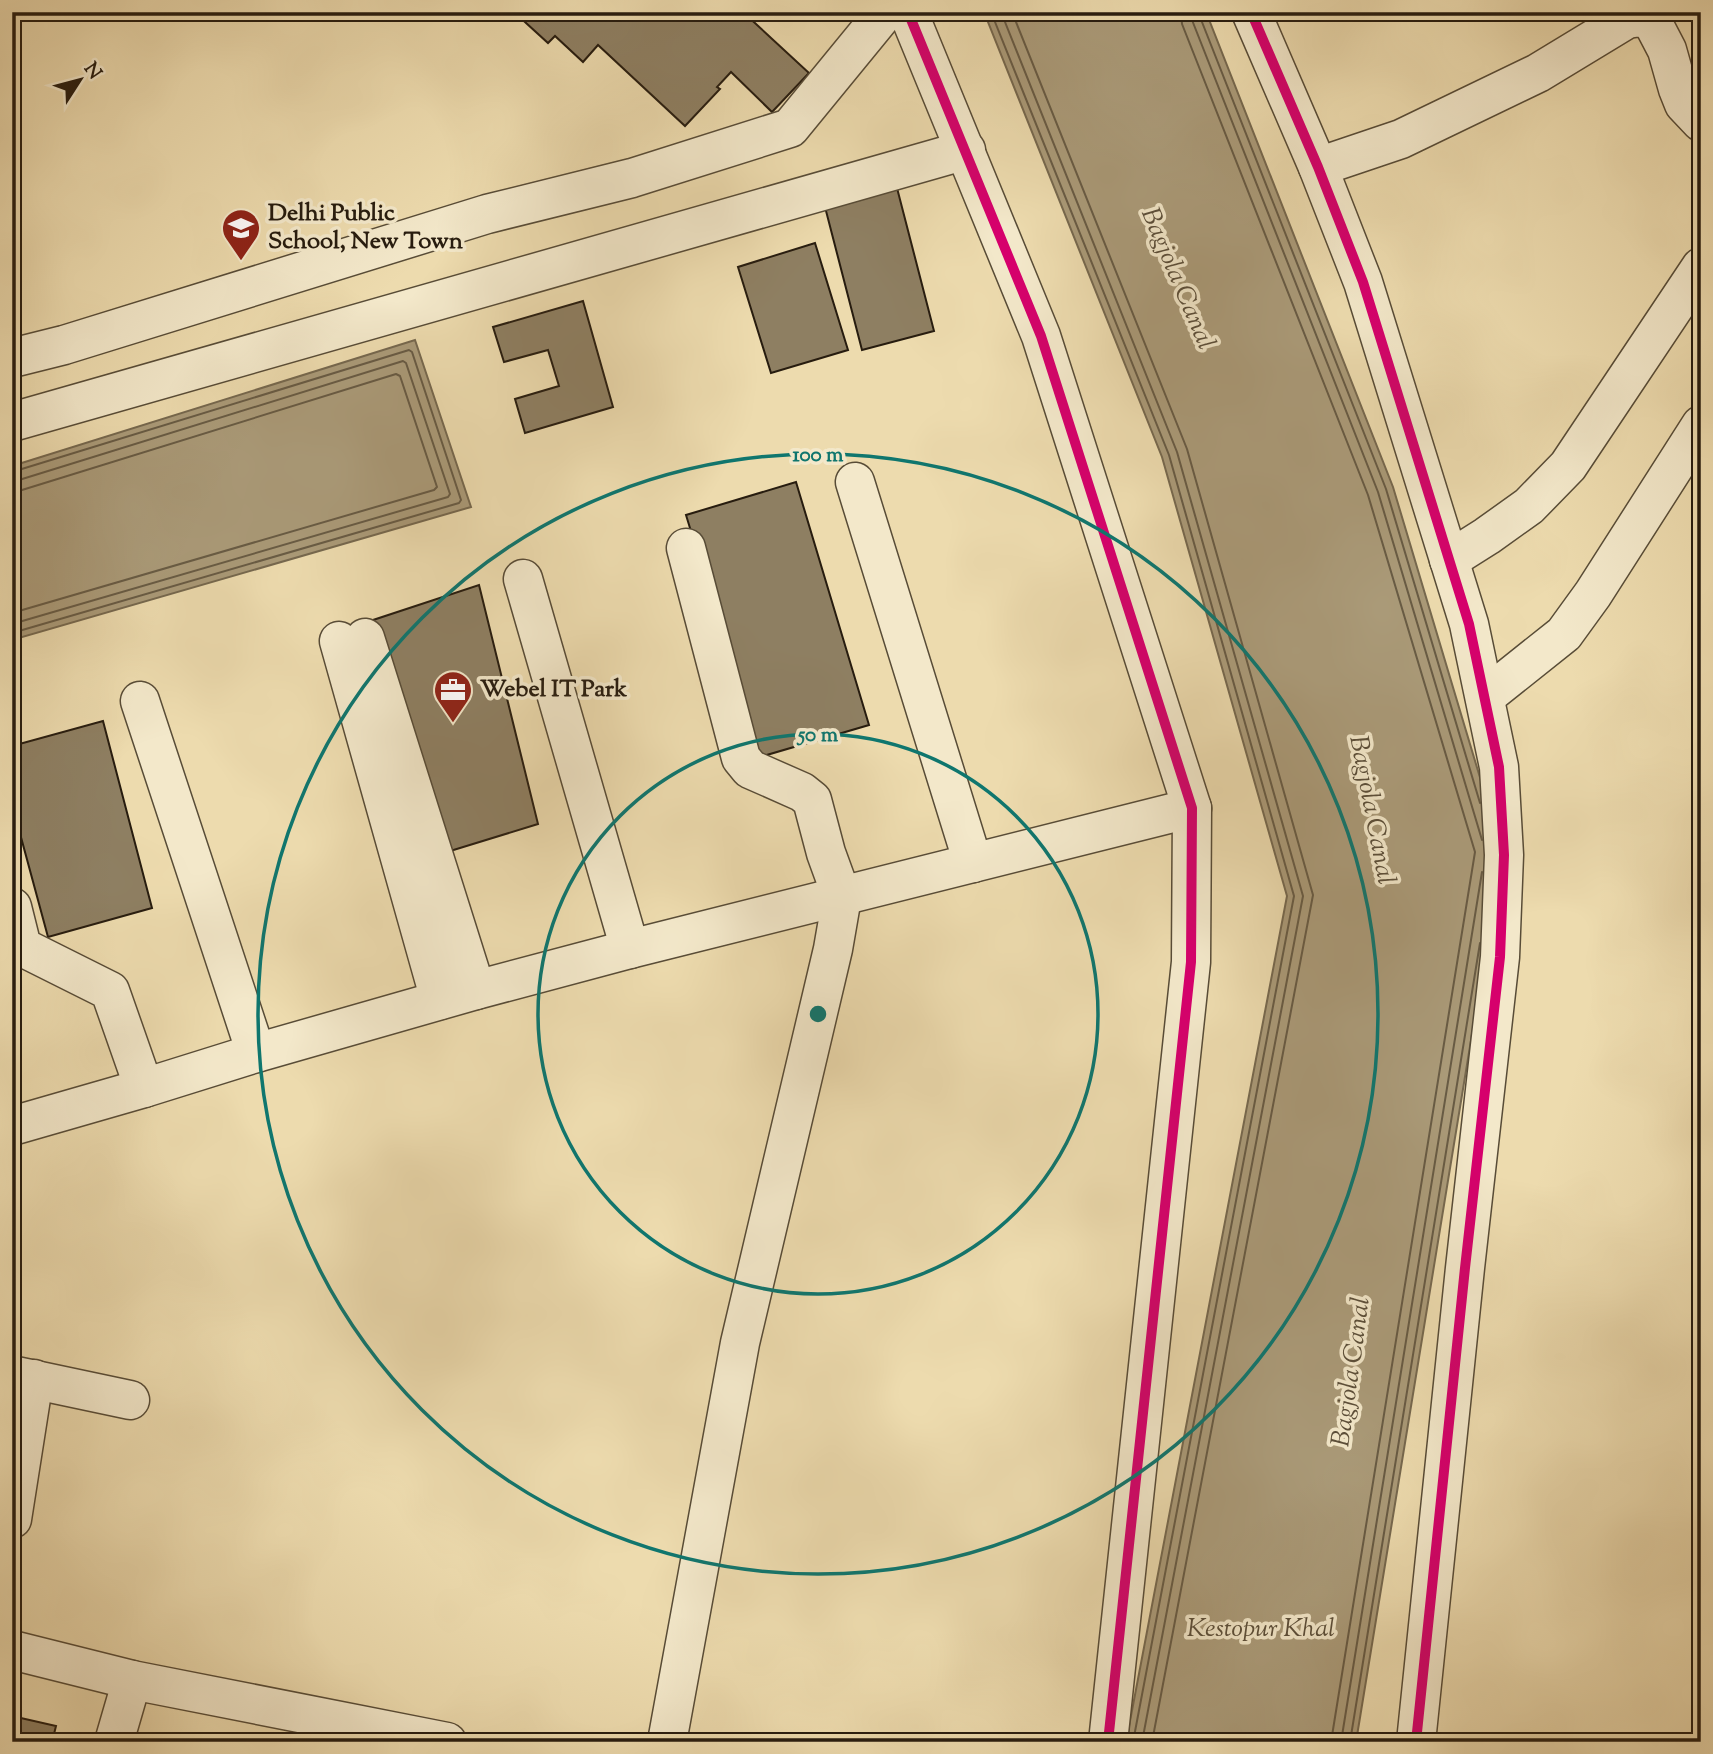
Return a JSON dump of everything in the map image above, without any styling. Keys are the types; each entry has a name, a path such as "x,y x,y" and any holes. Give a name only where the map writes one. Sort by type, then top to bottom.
{"street":[{"path":"12,358 64,345 487,214 632,178 790,128 885,12"},
{"path":"908,12 1041,335 1192,808 1191,962 1108,1742"},
{"path":"1251,12 1318,167 1363,282 1469,624 1499,767 1504,855 1500,957 1416,1742"},
{"path":"1318,167 1401,139 1538,73 1627,19 1641,17 1649,19 1656,27 1667,50 1684,104 1701,122"},
{"path":"12,422 966,150"},
{"path":"1450,560 1529,506 1568,466 1701,267"},
{"path":"1485,697 1564,634 1594,594 1701,425"},
{"path":"855,482 973,863"},
{"path":"667,1742 740,1343 833,949 842,897 826,853 812,800 803,792 750,769 741,758 686,548"},
{"path":"523,579 630,949"},
{"path":"352,639 458,995"},
{"path":"140,701 256,1053"},
{"path":"12,1126 458,995 630,949 1192,808"},
{"path":"12,907 23,947 110,991 144,1088"},
{"path":"12,1519 23,1377 130,1400"},
{"path":"12,1650 132,1680 447,1742"},
{"path":"114,1742 132,1680"}],"water":[{"name":"Kestopur Khal","path":"984,12 1206,12 1393,487 1502,851 1356,1742 1126,1742 1287,896 1162,457"},
{"path":"415,340 471,507 12,640 12,466"}],"building":[{"path":"514,12 743,12 809,73 772,112 731,72 717,87 720,89 685,126 598,45 583,62 555,36 548,43"},
{"path":"897,188 934,331 862,350 825,207"},
{"path":"815,243 848,350 771,373 738,267"},
{"path":"583,301 613,407 525,433 515,399 559,386 548,350 504,362 493,327"},
{"path":"796,482 869,725 760,757 686,515"},
{"name":"Webel IT Park","path":"479,585 538,824 434,856 361,624"},
{"path":"103,721 152,908 48,937 12,804 12,746"},
{"path":"12,1716 56,1726 52,1742 12,1742"}],"cycle path":[{"path":"908,12 1041,336 1192,808 1191,962 1108,1742"},
{"path":"1251,12 1318,167 1363,282 1469,624 1499,767 1504,855 1500,957 1416,1742"}],"place":[{"name":"Delhi Public School, New Town","path":"241,262"},
{"name":"Webel IT Park","path":"453,724"}],"water label":[{"name":"Bagjola Canal","path":"1177,279"},
{"name":"Bagjola Canal","path":"1371,810"},
{"name":"Bagjola Canal","path":"1352,1372"}]}
